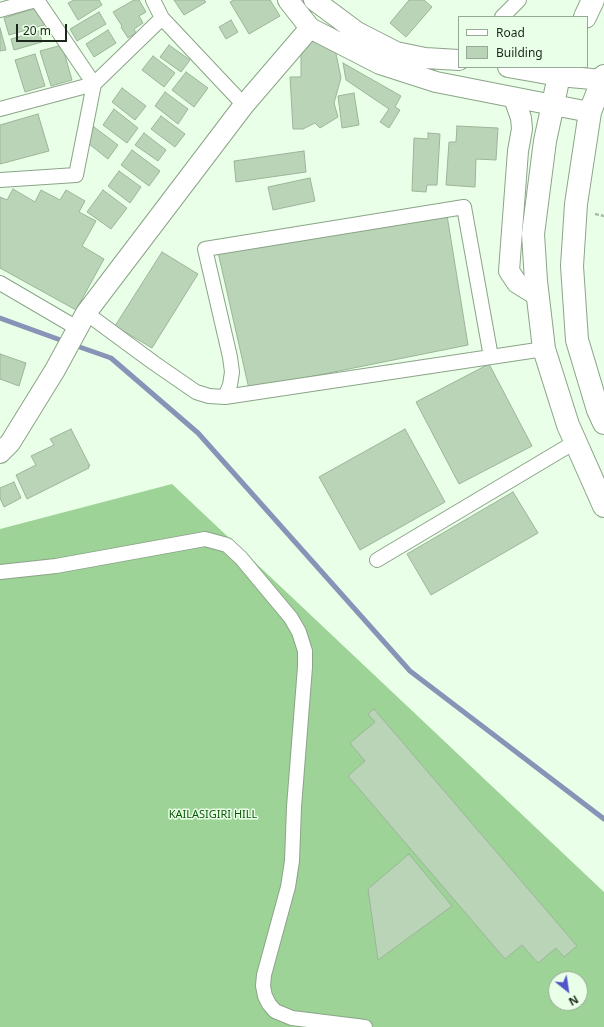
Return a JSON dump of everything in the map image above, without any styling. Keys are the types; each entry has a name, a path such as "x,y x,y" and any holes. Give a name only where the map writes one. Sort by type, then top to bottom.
{"main road":[{"path":"585,16 593,0"},
{"path":"561,72 552,105 545,141 533,234 536,281 544,349 568,425 604,506"},
{"path":"603,78 590,112 576,204 572,266 577,340 598,410 604,423"}],"street":[{"path":"0,10 36,0 94,84 76,175 0,180"},
{"path":"153,0 162,18 244,105"},
{"path":"288,0 310,28 380,64 436,82 590,112"},
{"path":"314,0 357,32 396,52 426,58 458,59"},
{"path":"503,16 519,0"},
{"path":"0,109 94,84 162,18"},
{"path":"0,453 10,443 55,370 78,326 244,105 310,28"},
{"path":"519,68 603,78"},
{"path":"514,98 521,118 522,129 518,151 509,271 517,283 538,296"},
{"path":"225,398 230,385 232,372 230,357 205,249 464,207 491,357"},
{"path":"0,283 78,326 154,363 196,392 209,396 225,398 544,349"},
{"path":"377,560 575,442"},
{"path":"0,572 56,566 205,539 227,545 241,558 291,618 299,632 305,651 294,808 292,861 288,887 264,975 263,986 265,996 275,1011 292,1018 365,1027"}],"green space":[{"name":"KAILASIGIRI HILL","path":"172,484 604,892 604,1027 0,1027 0,529"}],"building":[{"path":"74,0 99,0 102,5 78,20 68,3"},
{"path":"134,0 139,0 146,12 139,16 143,23 134,29 136,33 128,38 113,12"},
{"path":"174,0 204,0 206,2 184,15"},
{"path":"234,0 270,0 280,16 249,34 230,2"},
{"path":"409,0 424,0 432,7 406,37 390,23"},
{"path":"39,7 44,25 9,35 4,18"},
{"path":"99,12 106,24 77,41 70,29"},
{"path":"231,20 238,32 226,39 219,27"},
{"path":"0,28 6,50 0,51"},
{"path":"108,30 116,43 94,57 86,44"},
{"path":"39,31 42,42 14,50 11,39"},
{"path":"314,35 334,44 341,78 334,103 338,117 320,128 315,123 303,129 293,129 290,77 301,77 301,55"},
{"path":"62,45 72,80 51,86 40,51"},
{"path":"169,45 190,60 181,72 160,57"},
{"path":"35,54 45,86 25,92 15,60"},
{"path":"153,56 175,73 164,87 142,70"},
{"path":"343,63 401,96 395,107 400,110 389,128 380,122 389,109 346,80"},
{"path":"186,72 208,88 194,107 172,90"},
{"path":"122,88 146,106 135,120 112,102"},
{"path":"165,92 188,109 178,124 155,106"},
{"path":"354,93 359,125 342,128 338,96"},
{"path":"114,109 138,128 127,143 103,125"},
{"path":"38,114 49,151 0,164 0,125"},
{"path":"161,116 185,134 175,147 151,129"},
{"path":"457,126 498,128 496,160 476,159 475,187 446,185 449,142 456,142"},
{"path":"94,127 118,145 108,159 84,140"},
{"path":"144,133 166,150 158,161 135,145"},
{"path":"428,133 440,134 437,185 427,185 426,192 412,191 414,138 428,139"},
{"path":"132,150 160,171 149,186 121,165"},
{"path":"304,151 306,172 236,182 234,161"},
{"path":"119,171 141,187 130,203 108,186"},
{"path":"310,178 315,201 273,210 268,187"},
{"path":"13,189 35,202 41,190 60,200 66,190 85,201 79,212 96,221 82,246 104,259 76,310 0,268 0,197 7,200"},
{"path":"103,190 127,208 111,229 87,212"},
{"path":"447,215 468,345 249,389 218,252"},
{"path":"162,252 198,274 152,348 115,326"},
{"path":"0,354 26,363 19,386 0,379"},
{"path":"489,364 532,446 459,484 416,402"},
{"path":"71,429 90,466 88,466 89,468 27,499 16,475 36,465 31,456 54,445 50,439"},
{"path":"405,429 445,502 360,550 319,477"},
{"path":"14,482 21,498 4,507 0,498 0,488"},
{"path":"513,492 538,533 431,595 407,554"},
{"path":"374,709 577,946 564,957 556,948 538,963 522,945 505,959 348,776 365,761 350,743 375,722 368,714"},
{"path":"409,854 452,906 378,960 368,889"}],"waterway":[{"path":"0,318 66,342"},
{"path":"74,345 111,358 198,433 410,671 604,819"}]}
